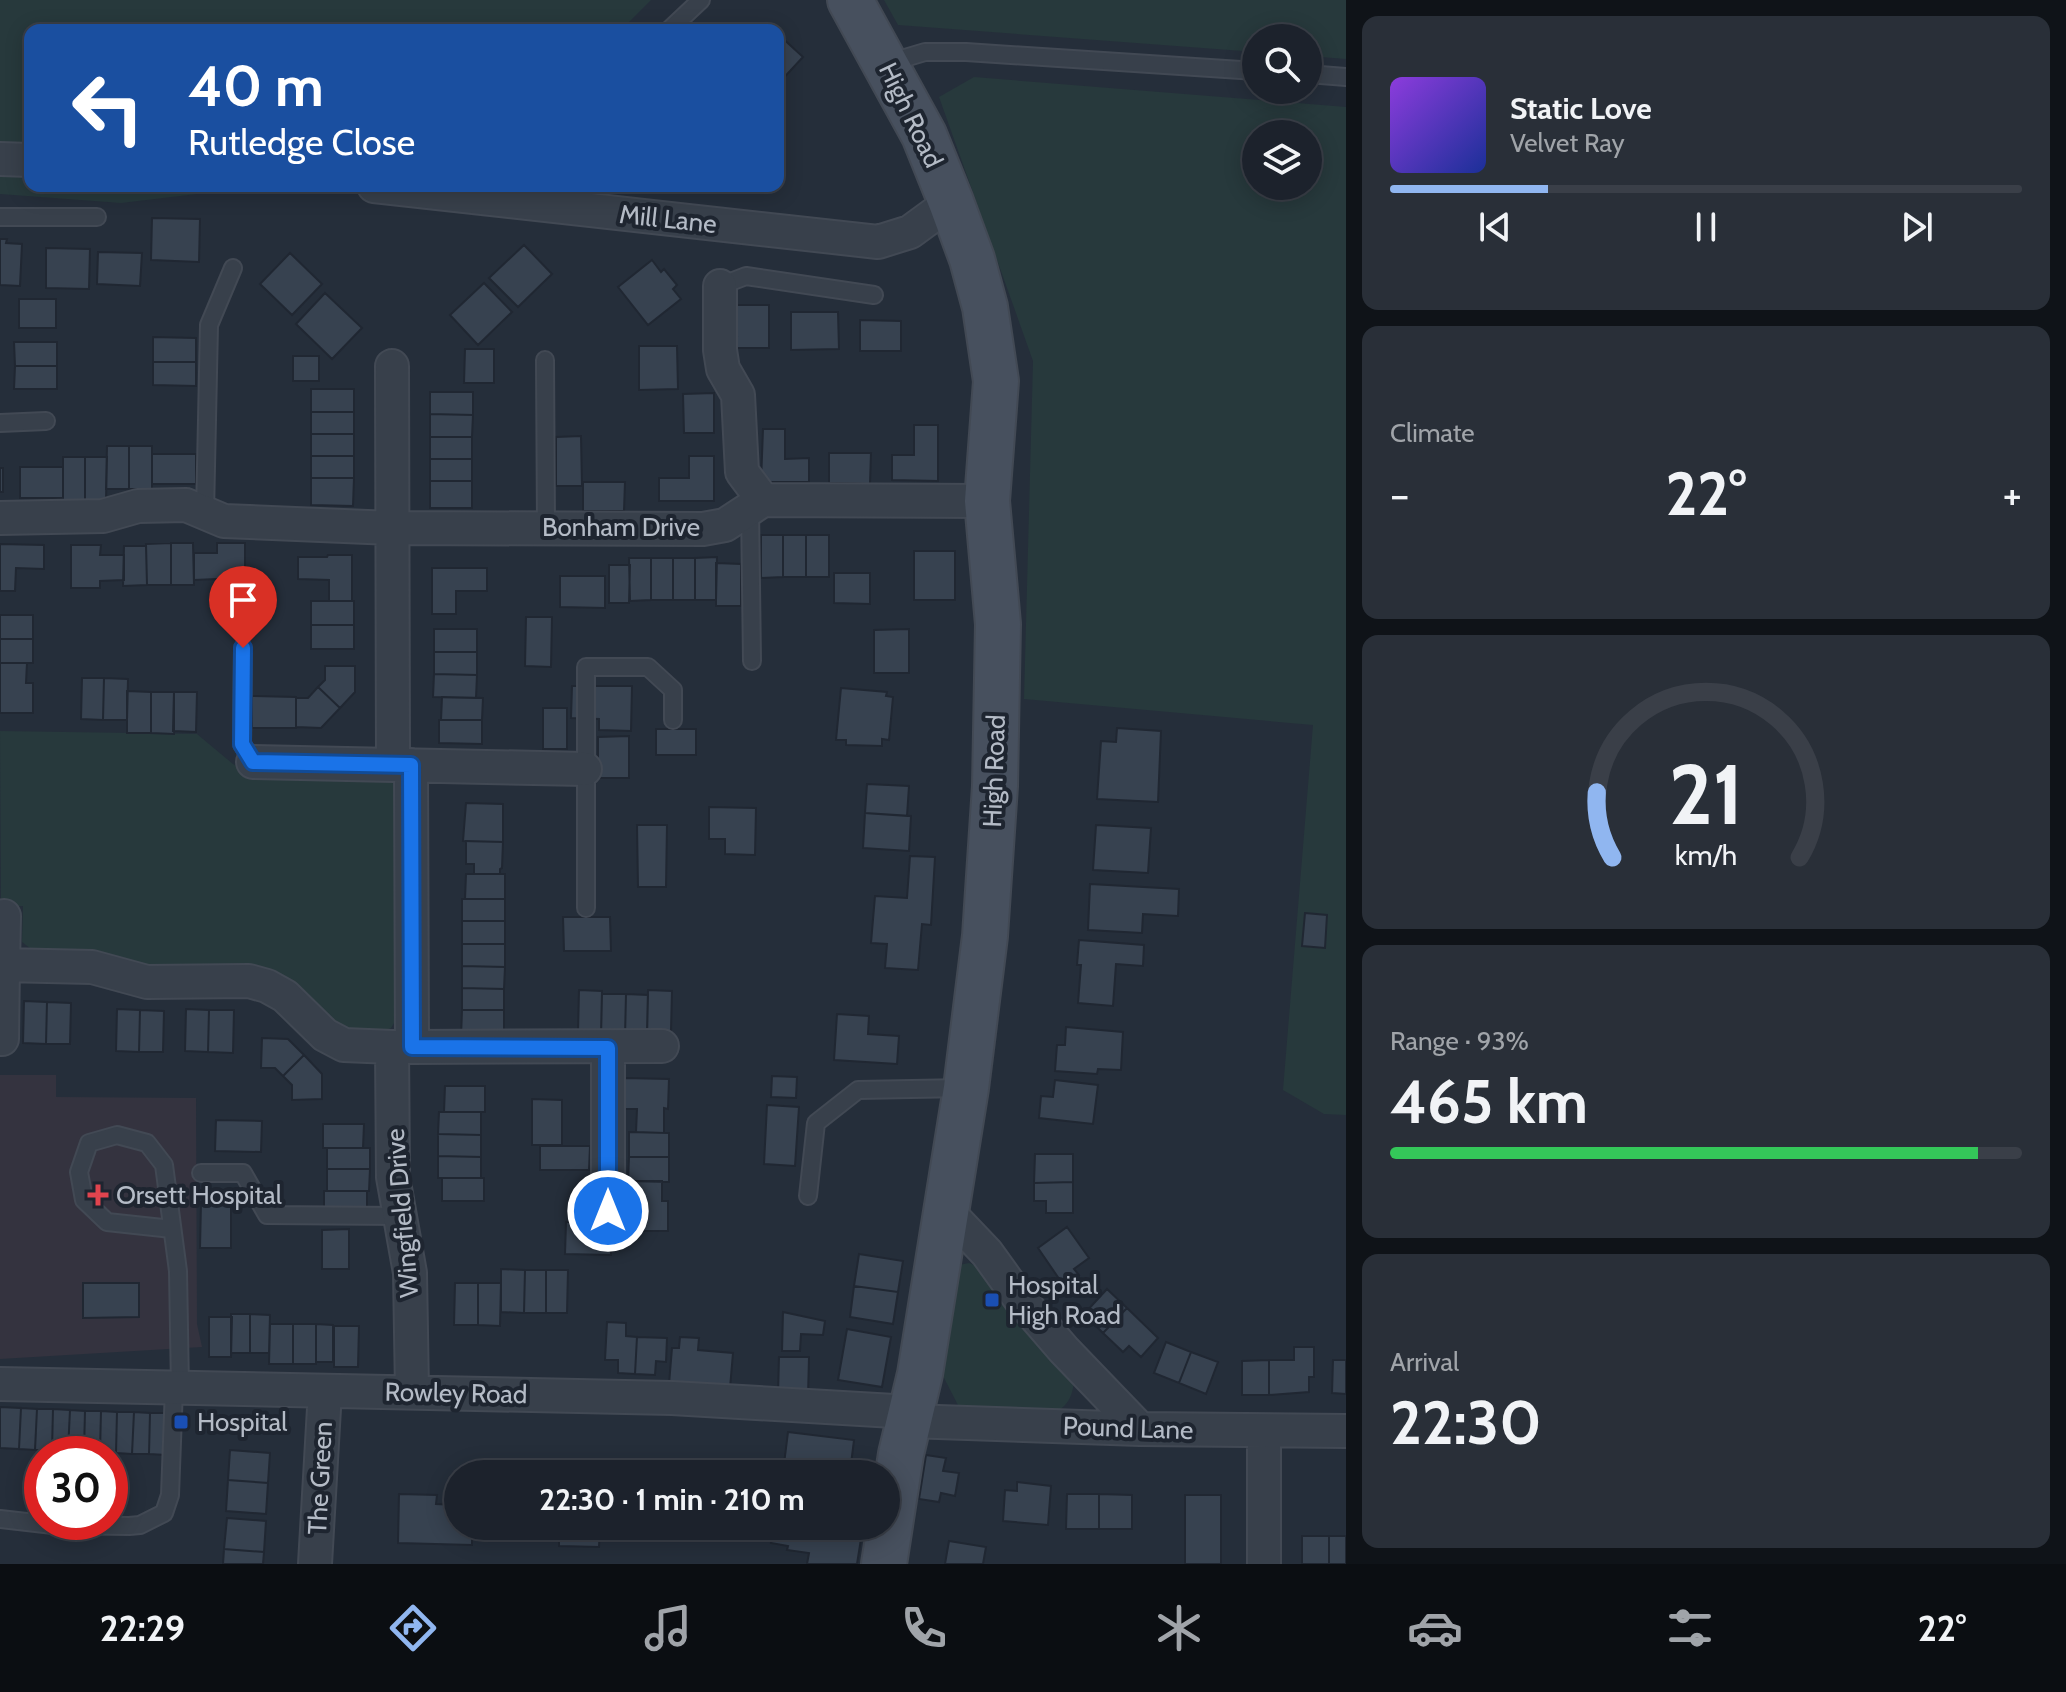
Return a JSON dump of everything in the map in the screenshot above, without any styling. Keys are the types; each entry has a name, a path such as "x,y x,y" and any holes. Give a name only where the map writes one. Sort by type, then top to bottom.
{"main road":[{"name":"High Road","path":"850,0 924,135 951,202 972,259 985,307 996,381 987,501 998,624 995,786 985,936 966,1088 884,1564"}],"street":[{"path":"0,159 24,160"},
{"name":"Mill Lane","path":"475,192 576,198 878,242 910,232 951,202"},
{"path":"720,286 723,369 738,395 742,472 756,504"},
{"name":"Wingfield Drive","path":"392,366 392,528 402,765 402,1047 393,1177 410,1273 412,1391"},
{"name":"Bonham Drive","path":"0,518 103,516 138,506 186,505 224,521 392,528 703,529 725,525 756,504 987,501"},
{"path":"253,762 585,769"},
{"path":"1,1039 4,916"},
{"path":"3,965 92,967 147,982 249,981 285,996 325,1035 344,1045 662,1046"},
{"path":"608,1048 608,1211"},
{"path":"946,1210 987,1253 1020,1299 1064,1350 1140,1429"},
{"name":"Rowley Road","path":"0,1384 672,1398 910,1416"},
{"name":"The Green","path":"315,1564 325,1391"},
{"name":"Pound Lane","path":"910,1416 1140,1429 1346,1431"},
{"path":"1264,1431 1264,1564"}],"lane":[{"path":"675,24 701,0"},
{"path":"887,63 925,52 966,52 1242,70"},
{"path":"1322,75 1346,77"},
{"path":"0,217 97,217"},
{"path":"205,514 209,325 233,268"},
{"path":"720,286 746,276 874,295"},
{"path":"545,360 546,528"},
{"path":"0,423 46,421"},
{"path":"752,661 756,504"},
{"path":"243,648 242,744 253,762"},
{"path":"586,908 586,667 648,667 673,690 673,720"},
{"path":"808,1196 816,1123 858,1090 966,1088"},
{"path":"0,1519 53,1525 129,1526 140,1525 164,1513 170,1495 177,1388 178,1271 164,1165 147,1143 117,1135 89,1143 79,1172 84,1200 107,1222 172,1229"},
{"path":"201,1173 243,1173 267,1215 400,1216"}],"shaded area":[{"path":"0,0 651,0 627,24 24,24 24,192 214,192 121,203 0,194"},
{"path":"884,0 1346,0 1346,59 1322,57 1322,24 1242,24 1242,51 898,25"},
{"path":"974,77 1242,99 1242,104 1346,107 1346,1115 1324,1114 1283,1090 1313,725 1024,699 1033,361 939,97"},
{"path":"0,731 197,734 233,764 251,774 375,773 392,782 401,797 399,1015 391,1028 380,1033 349,1034 289,988 144,974 43,958 22,942 23,906 1,906"},
{"name":"Orsett Hospital","path":"0,1075 56,1075 56,1097 196,1098 197,1324 202,1347 0,1359"},
{"path":"969,1263 982,1268 1074,1382 1068,1400 1054,1413 960,1409 943,1376 959,1265"}],"building":[{"path":"784,40 803,57 784,78"},
{"path":"152,218 200,219 199,262 151,260"},
{"path":"0,239 7,239 6,243 22,244 20,286 0,285"},
{"path":"524,245 552,274 518,307 489,278"},
{"path":"46,248 90,249 89,289 46,288"},
{"path":"98,252 142,253 140,286 97,284"},
{"path":"290,253 322,284 292,315 260,284"},
{"path":"652,260 677,285 673,289 681,299 648,325 618,287"},
{"path":"484,283 512,312 478,345 450,315"},
{"path":"325,293 362,328 332,359 296,324"},
{"path":"19,299 56,299 56,328 19,328"},
{"path":"737,305 769,305 769,348 736,348 737,337 728,337 729,316 737,316"},
{"path":"791,312 838,312 839,349 791,350"},
{"path":"860,320 901,321 901,351 860,351"},
{"path":"153,337 196,338 196,362 153,362"},
{"path":"14,342 57,342 57,366 15,366"},
{"path":"639,346 677,346 678,389 639,390"},
{"path":"465,349 494,349 494,383 464,383"},
{"path":"293,356 319,356 319,381 293,381"},
{"path":"153,362 196,362 196,386 153,385"},
{"path":"15,366 57,366 57,389 14,389"},
{"path":"311,389 354,389 354,412 311,412"},
{"path":"430,392 473,392 473,415 430,414"},
{"path":"714,393 714,433 684,433 683,394"},
{"path":"311,412 354,412 354,434 311,434"},
{"path":"430,414 473,415 472,437 430,437"},
{"path":"914,425 938,425 938,481 892,480 892,455 914,455"},
{"path":"763,429 785,429 785,459 809,458 809,482 761,482"},
{"path":"311,434 354,434 354,456 311,456"},
{"path":"581,436 582,486 556,486 556,437"},
{"path":"430,437 472,437 472,459 430,459"},
{"path":"107,446 129,446 129,489 106,489"},
{"path":"129,446 152,446 152,489 129,489"},
{"path":"829,453 871,453 870,484 829,483"},
{"path":"152,454 196,454 196,484 152,484"},
{"path":"311,456 354,456 354,478 311,478"},
{"path":"689,456 714,456 714,501 659,501 659,478 689,478"},
{"path":"63,457 85,457 85,500 63,500"},
{"path":"85,457 107,457 106,500 85,500"},
{"path":"430,459 472,459 472,481 430,481"},
{"path":"20,467 63,467 63,498 20,498"},
{"path":"0,468 3,468 3,492 0,492"},
{"path":"311,478 354,478 353,506 311,505"},
{"path":"430,481 472,481 472,508 430,508"},
{"path":"583,482 625,482 624,511 583,511"},
{"path":"761,535 783,535 783,577 761,578"},
{"path":"783,535 806,535 806,577 783,577"},
{"path":"806,535 829,535 829,577 806,577"},
{"path":"171,543 193,543 194,585 171,585"},
{"path":"171,543 171,585 147,585 146,544"},
{"path":"217,543 245,543 245,586 216,586 216,579 194,580 194,553 217,553"},
{"path":"0,544 44,545 44,569 16,568 15,591 0,591"},
{"path":"71,545 101,545 100,555 124,555 124,580 100,581 100,588 71,588"},
{"path":"124,546 146,546 147,585 123,586"},
{"path":"914,551 955,551 955,600 914,600"},
{"path":"352,555 352,601 329,601 329,580 298,579 298,557"},
{"path":"717,557 716,600 695,600 695,558"},
{"path":"629,558 651,558 651,600 630,601"},
{"path":"651,558 673,558 673,600 651,600"},
{"path":"673,558 695,558 695,600 673,600"},
{"path":"716,563 741,564 741,606 716,606"},
{"path":"609,565 630,565 629,603 609,603"},
{"path":"432,568 487,568 487,591 456,591 456,614 432,614"},
{"path":"834,573 870,573 870,604 834,603"},
{"path":"560,576 605,576 605,608 560,607"},
{"path":"311,601 354,601 354,625 311,625"},
{"path":"0,615 33,615 33,639 0,639"},
{"path":"526,617 552,617 551,667 525,666"},
{"path":"311,625 354,625 354,649 311,649"},
{"path":"434,629 477,629 477,652 434,652"},
{"path":"909,629 909,673 874,673 874,630"},
{"path":"0,639 33,639 33,663 0,663"},
{"path":"434,652 477,652 477,675 434,674"},
{"path":"0,663 27,663 26,683 33,683 33,713 0,713"},
{"path":"325,666 355,666 355,692 340,708 318,687 325,680"},
{"path":"434,674 477,675 476,698 433,697"},
{"path":"82,678 104,678 103,720 81,719"},
{"path":"104,678 128,679 127,720 103,720"},
{"path":"572,686 632,686 631,731 599,730 599,719 571,718"},
{"path":"318,687 340,708 321,728 296,727 296,698 308,698"},
{"path":"841,688 887,692 886,696 893,697 889,740 882,739 882,746 846,745 846,740 836,740"},
{"path":"127,691 151,692 151,733 127,733"},
{"path":"151,692 174,692 174,734 151,733"},
{"path":"174,692 197,692 196,732 173,731"},
{"path":"252,696 296,697 296,728 252,728"},
{"path":"442,697 483,698 482,720 441,720"},
{"path":"543,708 567,708 567,749 543,749"},
{"path":"439,720 482,720 482,744 439,743"},
{"path":"1117,728 1161,731 1158,802 1097,799 1101,741 1116,742"},
{"path":"656,729 696,729 696,755 656,755"},
{"path":"629,736 629,778 598,778 598,737"},
{"path":"867,784 909,786 907,816 865,813"},
{"path":"466,803 503,804 503,842 463,841"},
{"path":"709,807 756,808 755,855 725,854 725,839 709,839"},
{"path":"865,813 911,816 909,851 863,848"},
{"path":"637,825 667,825 666,887 638,887"},
{"path":"1096,825 1151,828 1148,873 1093,870"},
{"path":"466,841 503,842 500,874 474,874 474,864 466,864"},
{"path":"910,856 935,857 931,925 922,924 918,970 885,968 887,944 871,943 875,896 907,898"},
{"path":"466,874 505,874 505,899 465,899"},
{"path":"1090,884 1179,889 1178,916 1143,914 1142,933 1088,930"},
{"path":"462,899 505,899 505,921 462,921"},
{"path":"1305,913 1327,915 1325,948 1302,946"},
{"path":"563,917 610,917 611,951 564,951"},
{"path":"462,921 505,921 505,944 462,944"},
{"path":"1079,940 1144,945 1143,966 1116,964 1113,1006 1078,1003"},
{"path":"462,944 505,944 505,967 462,966"},
{"path":"462,966 505,967 504,989 462,988"},
{"path":"462,988 504,989 504,1010 462,1010"},
{"path":"579,990 602,991 601,1034 578,1033"},
{"path":"648,990 672,991 671,1031 647,1031"},
{"path":"602,994 626,994 625,1037 601,1037"},
{"path":"626,994 648,995 647,1037 625,1037"},
{"path":"24,1001 47,1002 46,1044 23,1043"},
{"path":"47,1002 71,1003 70,1044 46,1044"},
{"path":"117,1009 140,1010 139,1052 116,1051"},
{"path":"186,1009 209,1010 208,1052 185,1051"},
{"path":"140,1010 164,1011 163,1052 139,1052"},
{"path":"209,1010 234,1010 233,1053 208,1052"},
{"path":"462,1010 504,1010 504,1038 461,1037"},
{"path":"837,1014 869,1016 868,1034 899,1036 897,1064 834,1060"},
{"path":"1066,1027 1123,1032 1121,1070 1098,1069 1097,1074 1055,1071 1057,1045 1065,1045"},
{"path":"262,1038 288,1039 304,1055 283,1076 275,1068 261,1068"},
{"path":"304,1055 322,1074 322,1099 292,1100 292,1085 283,1076"},
{"path":"772,1076 797,1077 796,1098 771,1097"},
{"path":"624,1078 669,1079 664,1133 636,1132 637,1109 624,1109"},
{"path":"1055,1080 1098,1085 1093,1124 1039,1118 1041,1096 1053,1097"},
{"path":"445,1086 485,1086 485,1112 444,1112"},
{"path":"532,1099 562,1100 562,1145 532,1145"},
{"path":"767,1105 799,1107 795,1166 764,1164"},
{"path":"439,1112 481,1112 481,1135 438,1134"},
{"path":"216,1120 262,1121 261,1152 215,1151"},
{"path":"323,1124 364,1124 363,1148 323,1148"},
{"path":"629,1132 669,1133 669,1157 629,1157"},
{"path":"438,1134 481,1135 481,1157 438,1156"},
{"path":"540,1146 590,1146 589,1170 540,1170"},
{"path":"327,1148 370,1148 370,1169 327,1169"},
{"path":"1035,1154 1073,1154 1073,1182 1034,1183"},
{"path":"438,1156 481,1157 481,1178 438,1178"},
{"path":"629,1157 669,1157 669,1182 628,1181"},
{"path":"327,1169 370,1169 369,1191 327,1191"},
{"path":"442,1178 484,1178 484,1201 442,1201"},
{"path":"635,1181 662,1181 662,1201 668,1201 668,1231 625,1231 625,1202 635,1202"},
{"path":"1073,1182 1073,1213 1046,1213 1046,1201 1034,1201 1034,1183"},
{"path":"324,1191 367,1191 367,1214 324,1213"},
{"path":"201,1202 231,1202 231,1248 200,1248"},
{"path":"566,1222 611,1222 611,1255 565,1254"},
{"path":"1067,1227 1089,1258 1074,1269 1079,1275 1064,1286 1038,1248"},
{"path":"349,1229 349,1269 322,1269 322,1230"},
{"path":"859,1254 903,1261 898,1292 854,1286"},
{"path":"501,1269 525,1270 524,1313 501,1312"},
{"path":"525,1270 546,1270 546,1313 524,1313"},
{"path":"546,1270 568,1270 567,1313 546,1313"},
{"path":"83,1283 139,1283 139,1317 83,1318"},
{"path":"455,1283 478,1283 478,1325 454,1325"},
{"path":"478,1283 501,1283 500,1326 478,1325"},
{"path":"854,1286 898,1292 893,1324 850,1317"},
{"path":"1107,1289 1127,1308 1103,1333 1084,1314"},
{"path":"1127,1308 1158,1338 1141,1357 1129,1346 1123,1352 1103,1333"},
{"path":"783,1312 825,1321 823,1335 801,1334 800,1351 782,1351"},
{"path":"231,1314 250,1314 250,1353 231,1353"},
{"path":"250,1314 270,1315 269,1353 250,1353"},
{"path":"209,1317 232,1317 231,1357 209,1357"},
{"path":"607,1322 626,1323 626,1336 637,1337 635,1374 618,1373 618,1360 605,1360"},
{"path":"270,1324 293,1324 293,1364 269,1364"},
{"path":"293,1324 316,1324 316,1364 293,1364"},
{"path":"316,1324 333,1325 333,1362 316,1362"},
{"path":"334,1326 359,1326 358,1367 334,1367"},
{"path":"847,1329 891,1337 882,1387 838,1380"},
{"path":"637,1337 667,1338 666,1362 656,1361 655,1375 635,1374"},
{"path":"680,1337 699,1338 698,1350 733,1353 730,1388 669,1384 672,1348 679,1348"},
{"path":"1166,1342 1191,1352 1179,1383 1154,1373"},
{"path":"1294,1347 1314,1347 1314,1377 1309,1377 1309,1392 1269,1395 1269,1360 1294,1360"},
{"path":"1191,1352 1218,1362 1206,1394 1179,1383"},
{"path":"779,1357 809,1357 808,1397 778,1395"},
{"path":"1269,1360 1269,1395 1242,1395 1242,1361"},
{"path":"1333,1360 1346,1360 1346,1394 1332,1393"},
{"path":"0,1407 21,1408 19,1449 0,1448"},
{"path":"21,1408 37,1409 36,1436 24,1436 24,1449 19,1449"},
{"path":"37,1409 53,1409 52,1436 36,1436"},
{"path":"53,1409 70,1410 69,1436 52,1436"},
{"path":"70,1410 85,1411 84,1436 69,1436"},
{"path":"85,1411 101,1411 100,1436 84,1436"},
{"path":"101,1411 117,1412 116,1436 100,1436"},
{"path":"117,1412 134,1412 132,1454 128,1454 128,1436 116,1436"},
{"path":"134,1412 150,1413 149,1454 132,1454"},
{"path":"150,1413 167,1413 166,1455 149,1454"},
{"path":"788,1432 854,1440 852,1460 784,1460"},
{"path":"230,1450 270,1453 268,1483 228,1480"},
{"path":"926,1455 946,1458 943,1471 959,1473 955,1496 941,1493 939,1502 919,1499"},
{"path":"228,1480 268,1483 266,1514 226,1511"},
{"path":"1017,1482 1051,1486 1048,1525 1003,1521 1005,1490 1017,1491"},
{"path":"399,1494 437,1495 436,1504 444,1504 444,1540 472,1540 472,1545 398,1543"},
{"path":"1067,1494 1099,1494 1099,1529 1066,1529"},
{"path":"1099,1494 1132,1495 1132,1529 1099,1529"},
{"path":"1185,1495 1221,1495 1221,1564 1185,1564"},
{"path":"227,1518 266,1521 264,1552 224,1549"},
{"path":"1302,1536 1329,1536 1329,1564 1302,1564"},
{"path":"1329,1536 1346,1536 1346,1564 1329,1564"},
{"path":"559,1540 599,1540 599,1547 559,1546"},
{"path":"772,1540 861,1540 857,1564 807,1564 809,1553 787,1550 788,1546 771,1543"},
{"path":"949,1541 986,1547 983,1564 945,1564"},
{"path":"224,1549 264,1552 263,1564 223,1564"}],"place":[{"name":"Orsett Hospital","path":"98,1195"},
{"name":"Hospital High Road","path":"992,1300"},
{"name":"Hospital","path":"181,1422"}],"route":[{"path":"243,648 242,744 253,762 411,765 412,1047 608,1048 608,1211"}]}
